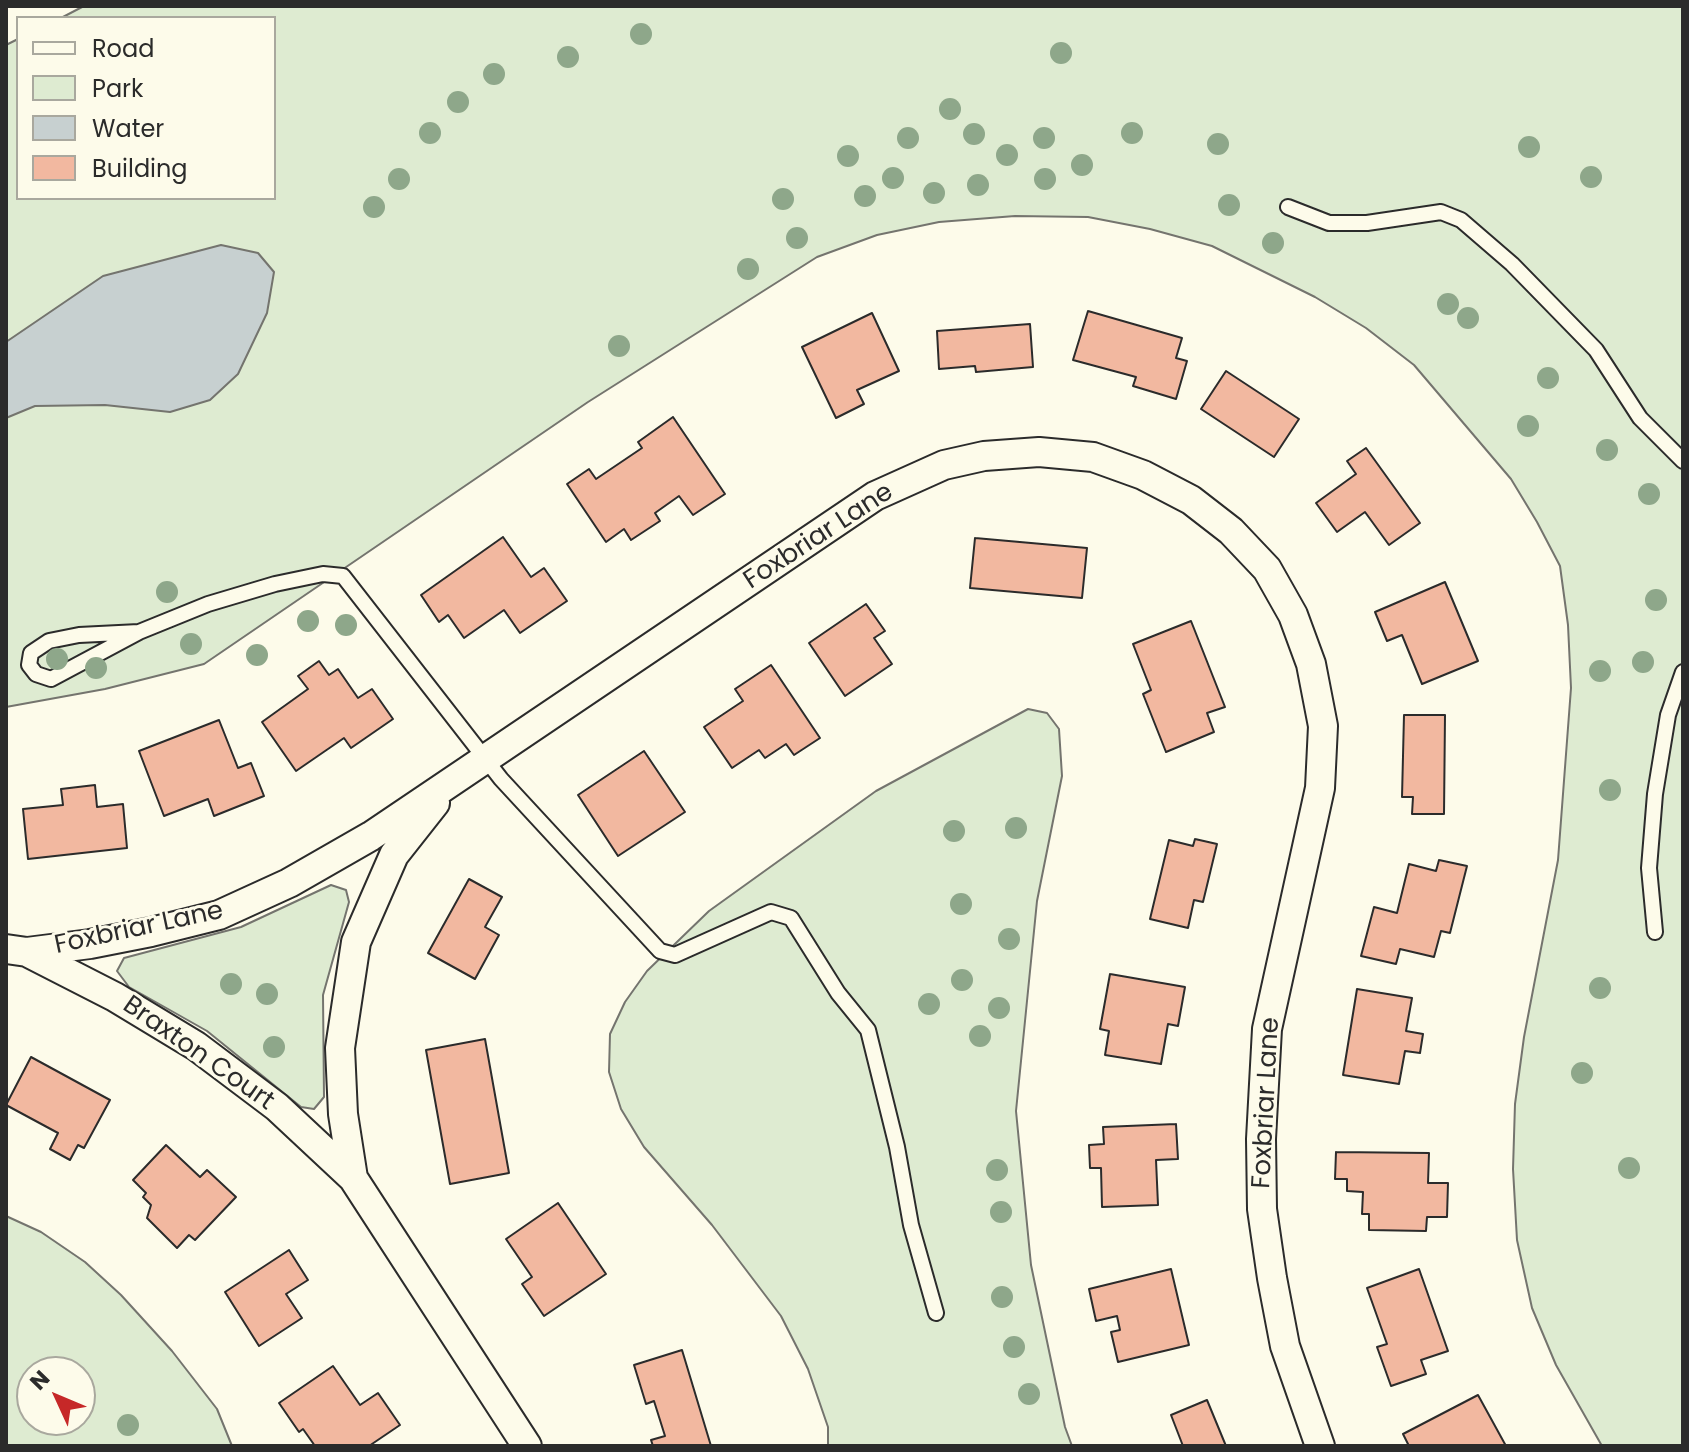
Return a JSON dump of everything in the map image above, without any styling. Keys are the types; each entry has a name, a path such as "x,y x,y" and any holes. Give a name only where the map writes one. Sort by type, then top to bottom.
{"street":[{"name":"Foxbriar Lane","path":"16,950 90,944 219,915 289,883 371,836 875,496 944,465 984,456 1039,452 1093,457 1143,475 1191,500 1231,531 1267,569 1293,615 1311,664 1323,726 1320,788 1267,1029 1261,1139 1262,1209 1274,1292 1285,1346 1320,1446"},
{"name":"Braxton Court","path":"353,1178 343,1114 340,1048 345,995 356,942 371,900 394,855 453,781"},
{"name":"Braxton Court","path":"16,950 115,997 196,1046 277,1107 353,1178 527,1446"}],"lane":[{"path":"1288,207 1329,223 1367,223 1441,212 1461,220 1512,264 1596,350 1640,418 1683,461"},
{"path":"139,632 79,635 49,641 31,653 29,665 36,674 51,679 139,632 208,604 275,584 323,574 343,576 484,759 660,951 675,955 771,912 791,918 838,993 868,1030 897,1147 911,1225 936,1313"},
{"path":"1655,932 1649,868 1655,794 1668,715 1683,672"}],"green space":[{"path":"84,6 1683,6 1683,1446 1602,1446 1556,1365 1532,1308 1517,1240 1513,1169 1515,1104 1524,1037 1558,860 1571,688 1568,625 1560,566 1537,522 1511,479 1414,365 1366,328 1315,297 1212,246 1150,229 1088,217 1015,216 939,222 877,235 817,257 588,402 204,664 105,689 6,707 6,45 16,40 16,200 276,200 276,16 65,16"},
{"path":"1028,709 1047,713 1059,729 1062,776 1037,901 1016,1111 1031,1265 1065,1427 1072,1446 828,1446 828,1427 808,1369 781,1316 712,1225 644,1147 621,1109 609,1072 610,1034 625,1002 647,971 709,911 876,791"},
{"path":"331,885 346,890 349,902 323,995 324,1097 314,1109 301,1107 207,1031 129,987 117,971 124,958 241,927"},
{"path":"6,1216 41,1232 85,1262 121,1295 172,1351 217,1409 232,1446 6,1446"}],"water":[{"path":"221,245 258,253 274,272 267,313 238,374 210,400 170,412 105,405 35,406 6,418 6,342 103,276"}],"building":[{"path":"1088,311 1182,338 1176,358 1187,361 1176,399 1133,386 1136,377 1073,360"},
{"path":"872,313 899,371 857,390 864,404 836,418 802,347"},
{"path":"1030,324 1033,367 976,372 975,366 939,369 937,331"},
{"path":"1226,371 1299,419 1274,457 1201,409"},
{"path":"673,417 725,494 693,515 679,496 655,513 660,521 631,540 624,529 606,542 567,484 589,469 596,479 642,448 638,442"},
{"path":"1366,448 1420,523 1389,545 1365,512 1337,532 1316,503 1356,474 1347,461"},
{"path":"503,537 531,577 544,568 567,601 520,633 504,610 464,638 448,615 439,622 421,595"},
{"path":"975,538 1087,548 1082,598 970,588"},
{"path":"1445,582 1478,661 1422,684 1402,635 1387,641 1375,612"},
{"path":"866,604 885,631 874,638 892,664 845,696 809,643"},
{"path":"1191,621 1225,707 1207,713 1214,732 1166,752 1143,694 1151,690 1133,644"},
{"path":"319,661 329,675 338,669 358,698 372,689 393,719 351,748 344,738 296,771 262,722 308,689 298,676"},
{"path":"771,665 820,738 794,755 786,744 765,758 759,750 732,768 704,727 743,701 735,689"},
{"path":"1404,715 1445,715 1444,814 1412,814 1413,797 1402,797"},
{"path":"219,720 238,768 251,763 264,796 214,816 208,799 164,816 139,751"},
{"path":"644,751 685,812 618,856 578,795"},
{"path":"95,785 97,807 123,804 127,848 28,859 23,809 63,805 61,789"},
{"path":"1195,839 1217,844 1203,902 1194,900 1188,928 1150,919 1169,840 1193,846"},
{"path":"1439,860 1467,866 1450,933 1441,931 1434,957 1400,949 1396,964 1361,956 1374,907 1397,913 1409,864 1436,871"},
{"path":"469,879 502,897 485,927 499,935 475,979 428,953"},
{"path":"1110,974 1185,987 1178,1026 1168,1024 1161,1064 1105,1055 1109,1031 1100,1029"},
{"path":"1357,989 1412,998 1406,1031 1423,1034 1420,1053 1405,1051 1399,1084 1343,1075"},
{"path":"485,1039 509,1173 450,1184 426,1050"},
{"path":"31,1057 110,1100 84,1148 78,1145 70,1160 50,1149 58,1133 6,1105"},
{"path":"1176,1124 1178,1159 1156,1160 1158,1205 1102,1207 1101,1168 1090,1168 1089,1145 1104,1144 1103,1127"},
{"path":"166,1145 200,1177 207,1170 236,1197 195,1240 189,1235 177,1248 147,1218 151,1205 143,1197 146,1193 133,1180"},
{"path":"1336,1152 1429,1153 1428,1183 1448,1183 1447,1217 1427,1217 1426,1231 1369,1230 1369,1214 1362,1214 1363,1192 1347,1191 1347,1179 1335,1179"},
{"path":"558,1203 606,1274 544,1316 522,1284 532,1277 506,1239"},
{"path":"289,1250 308,1280 286,1294 302,1318 259,1346 225,1292"},
{"path":"1171,1269 1189,1345 1118,1362 1111,1332 1120,1330 1117,1316 1096,1321 1089,1289"},
{"path":"1419,1269 1448,1351 1421,1360 1426,1374 1391,1386 1377,1347 1387,1344 1367,1288"},
{"path":"682,1350 711,1446 653,1446 651,1440 665,1436 654,1401 646,1404 634,1365"},
{"path":"333,1366 360,1405 378,1393 400,1425 369,1446 315,1446 303,1429 299,1432 279,1403"},
{"path":"1478,1395 1506,1446 1409,1446 1403,1434"},
{"path":"1207,1400 1226,1446 1183,1446 1171,1415"}]}
